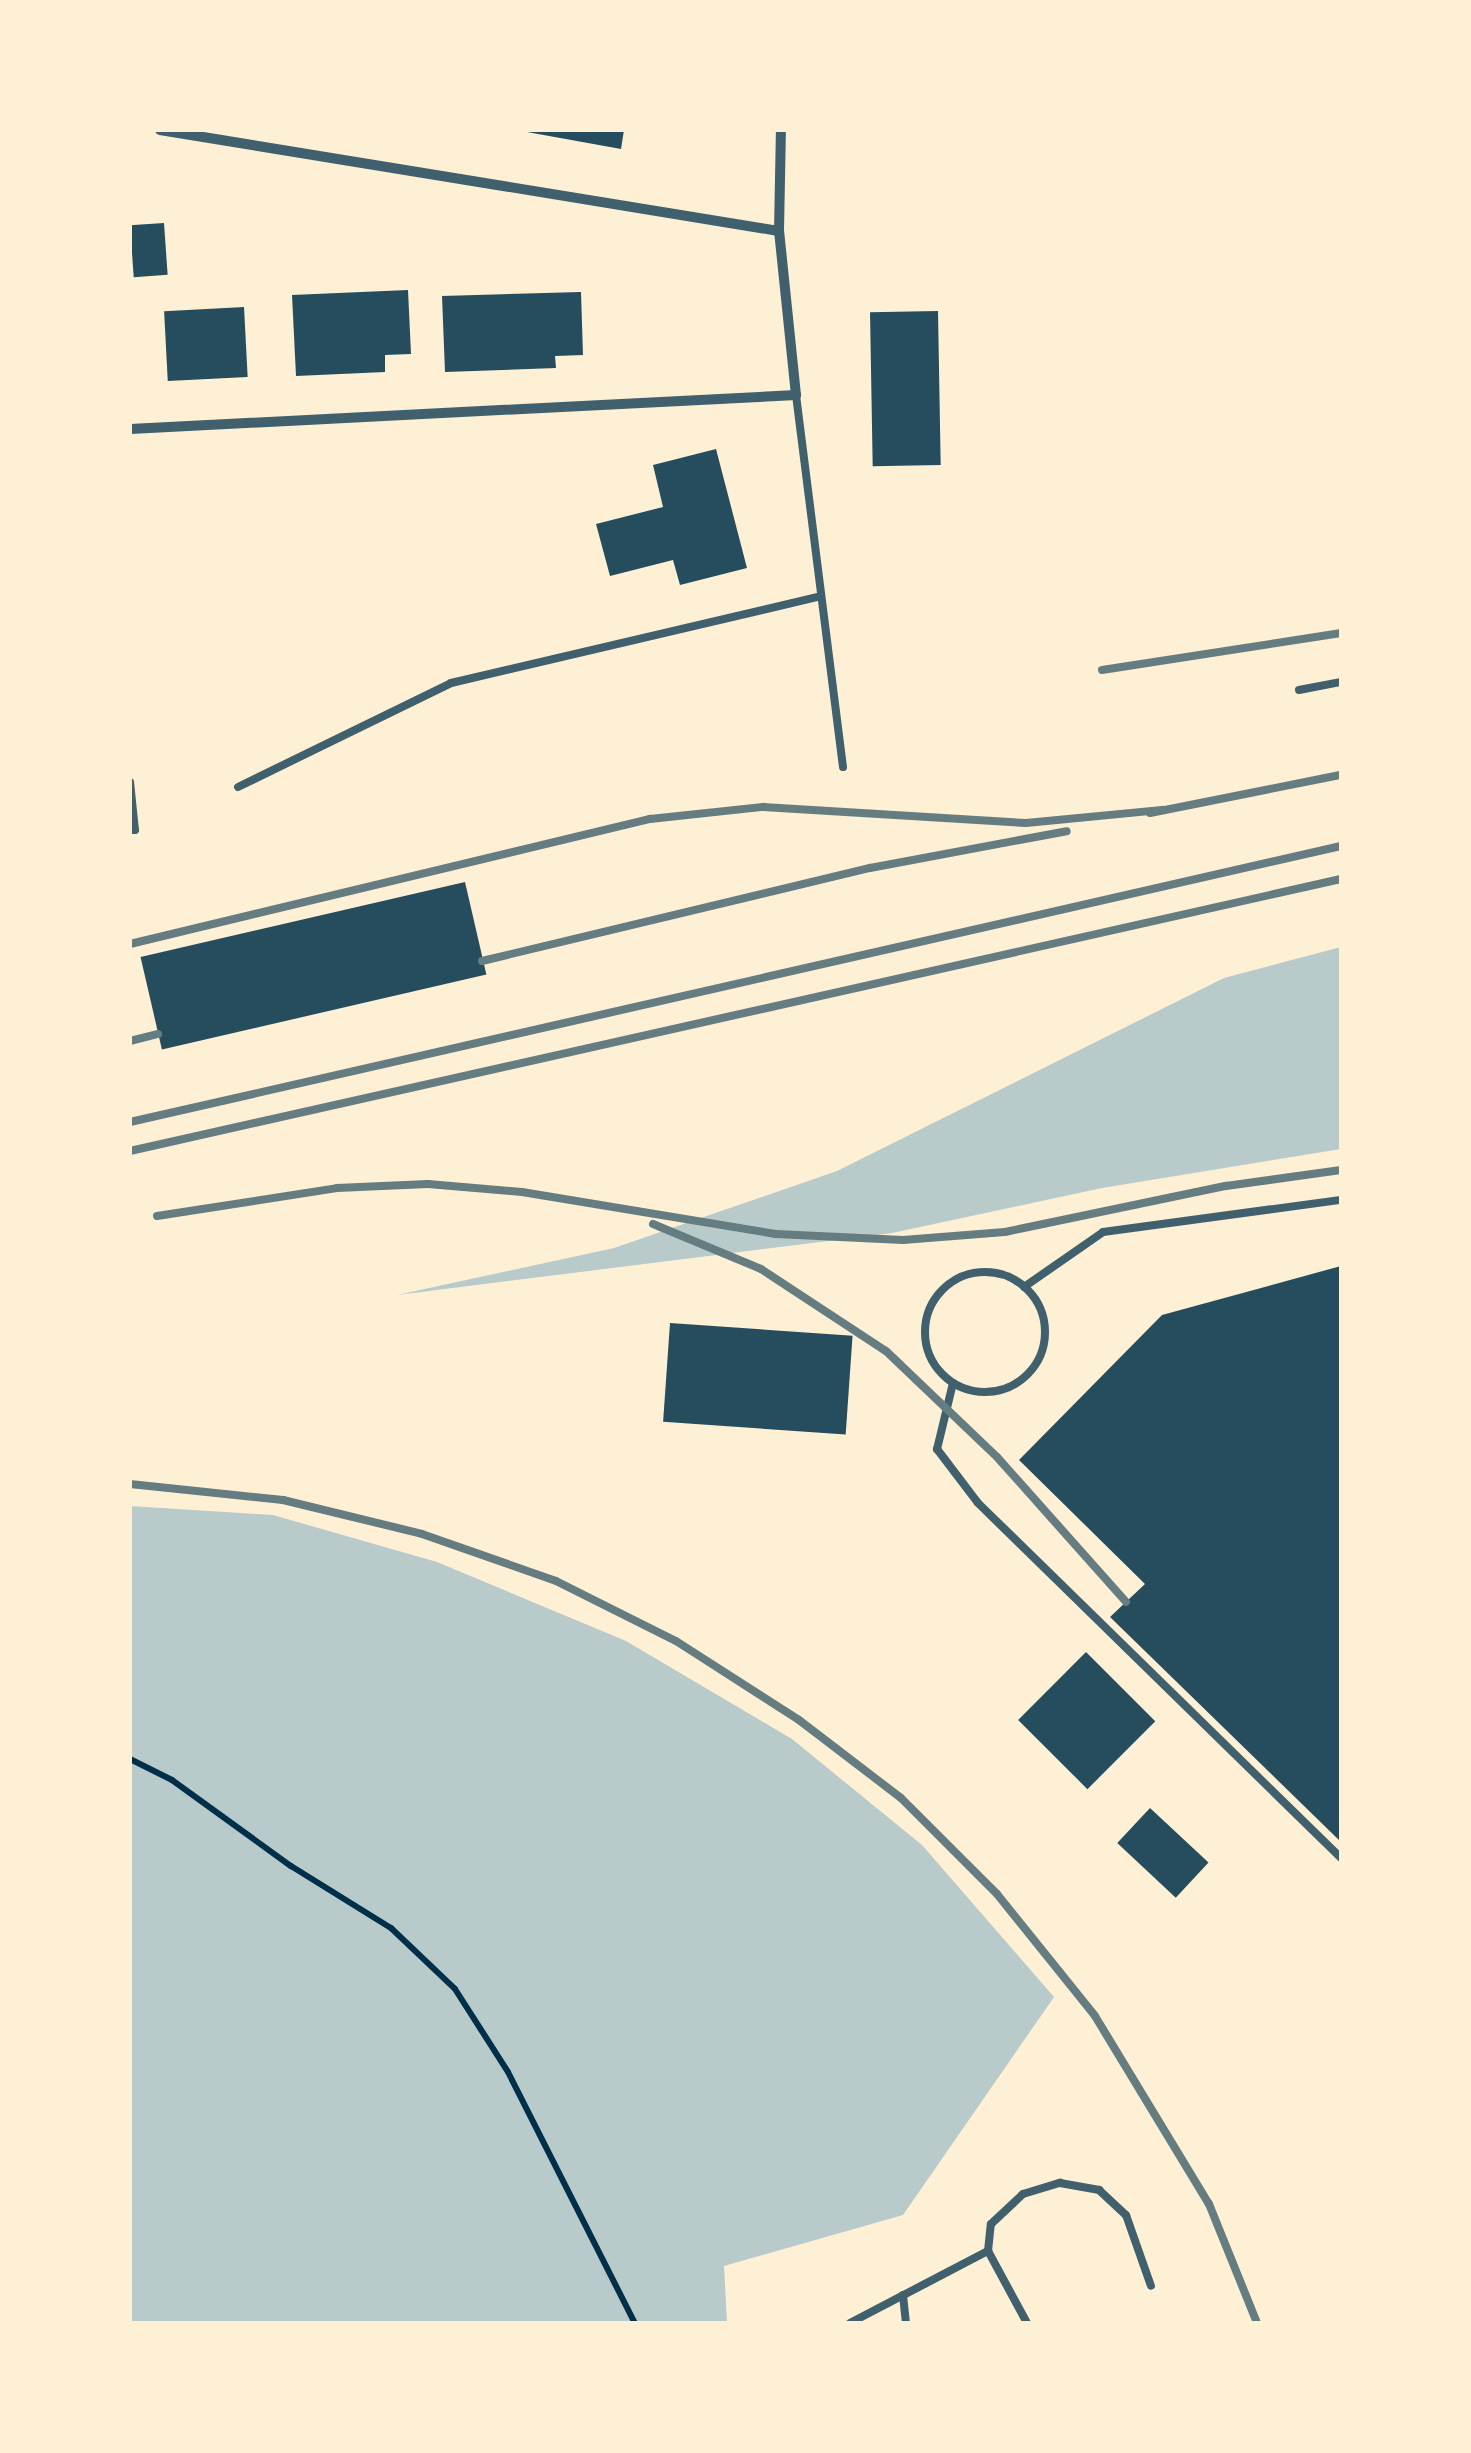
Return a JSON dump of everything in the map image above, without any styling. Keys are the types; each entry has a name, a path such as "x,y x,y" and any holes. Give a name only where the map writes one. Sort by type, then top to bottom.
{"street":[{"path":"160,130 779,231"},
{"path":"130,429 796,395 779,231 781,130"}],"lane":[{"path":"796,395 843,767"},
{"path":"238,787 451,683 822,596"},
{"path":"1300,690 1341,682"},
{"path":"130,782 135,830 130,830"},
{"path":"1024,1287 1103,1232 1341,1200"},
{"path":"980,1272 1000,1274 1024,1287 1043,1312 1046,1332 1035,1368 1002,1391 983,1393 954,1383 933,1363 926,1344 931,1304 960,1277 980,1272"},
{"path":"954,1383 937,1449 978,1503 1341,1858"},
{"path":"1027,2323 988,2251 991,2224 1024,2194 1060,2183 1099,2190 1126,2214 1151,2286"},
{"path":"850,2323 988,2251"},
{"path":"902,2295 906,2323"}],"path":[{"path":"130,1759 172,1780 291,1866 391,1928 454,1989 508,2072 635,2323"}],"shaded area":[{"path":"1341,947 1341,1149 1102,1188 892,1233 397,1295 614,1248 837,1171 1224,978"},
{"path":"130,1506 273,1515 437,1562 626,1641 792,1739 922,1845 1054,1997 903,2215 724,2266 727,2323 130,2323"}],"building":[{"path":"516,130 624,130 621,149"},
{"path":"164,223 168,275 134,277 130,225"},
{"path":"408,290 411,354 385,355 385,372 296,376 292,295"},
{"path":"581,292 583,355 555,356 556,368 445,372 442,296"},
{"path":"244,307 248,377 168,381 164,311"},
{"path":"938,311 941,465 873,466 870,312"},
{"path":"716,449 747,568 680,585 673,560 610,576 596,524 663,507 653,465"},
{"path":"465,882 486,975 162,1049 141,957"},
{"path":"1341,1266 1341,1842 1110,1617 1145,1584 1019,1460 1162,1315"},
{"path":"670,1323 853,1336 846,1435 663,1422"},
{"path":"1086,1652 1155,1721 1087,1789 1018,1720"},
{"path":"1150,1808 1209,1863 1176,1898 1117,1843"}],"railway":[{"path":"1102,670 1341,633"},
{"path":"1150,813 1341,775"},
{"path":"130,944 650,819 763,807 1026,823 1162,810"},
{"path":"482,961 870,868 1067,831"},
{"path":"130,1122 1341,846"},
{"path":"130,1151 1341,879"},
{"path":"130,1041 158,1034"},
{"path":"157,1216 337,1188 428,1184 522,1192 776,1234 903,1240 1005,1232 1226,1186 1341,1170"},
{"path":"653,1224 761,1269 886,1351 997,1457 1126,1602"},
{"path":"130,1484 283,1500 422,1534 556,1581 676,1641 799,1720 901,1798 997,1894 1095,2016 1209,2204 1257,2323"}]}
